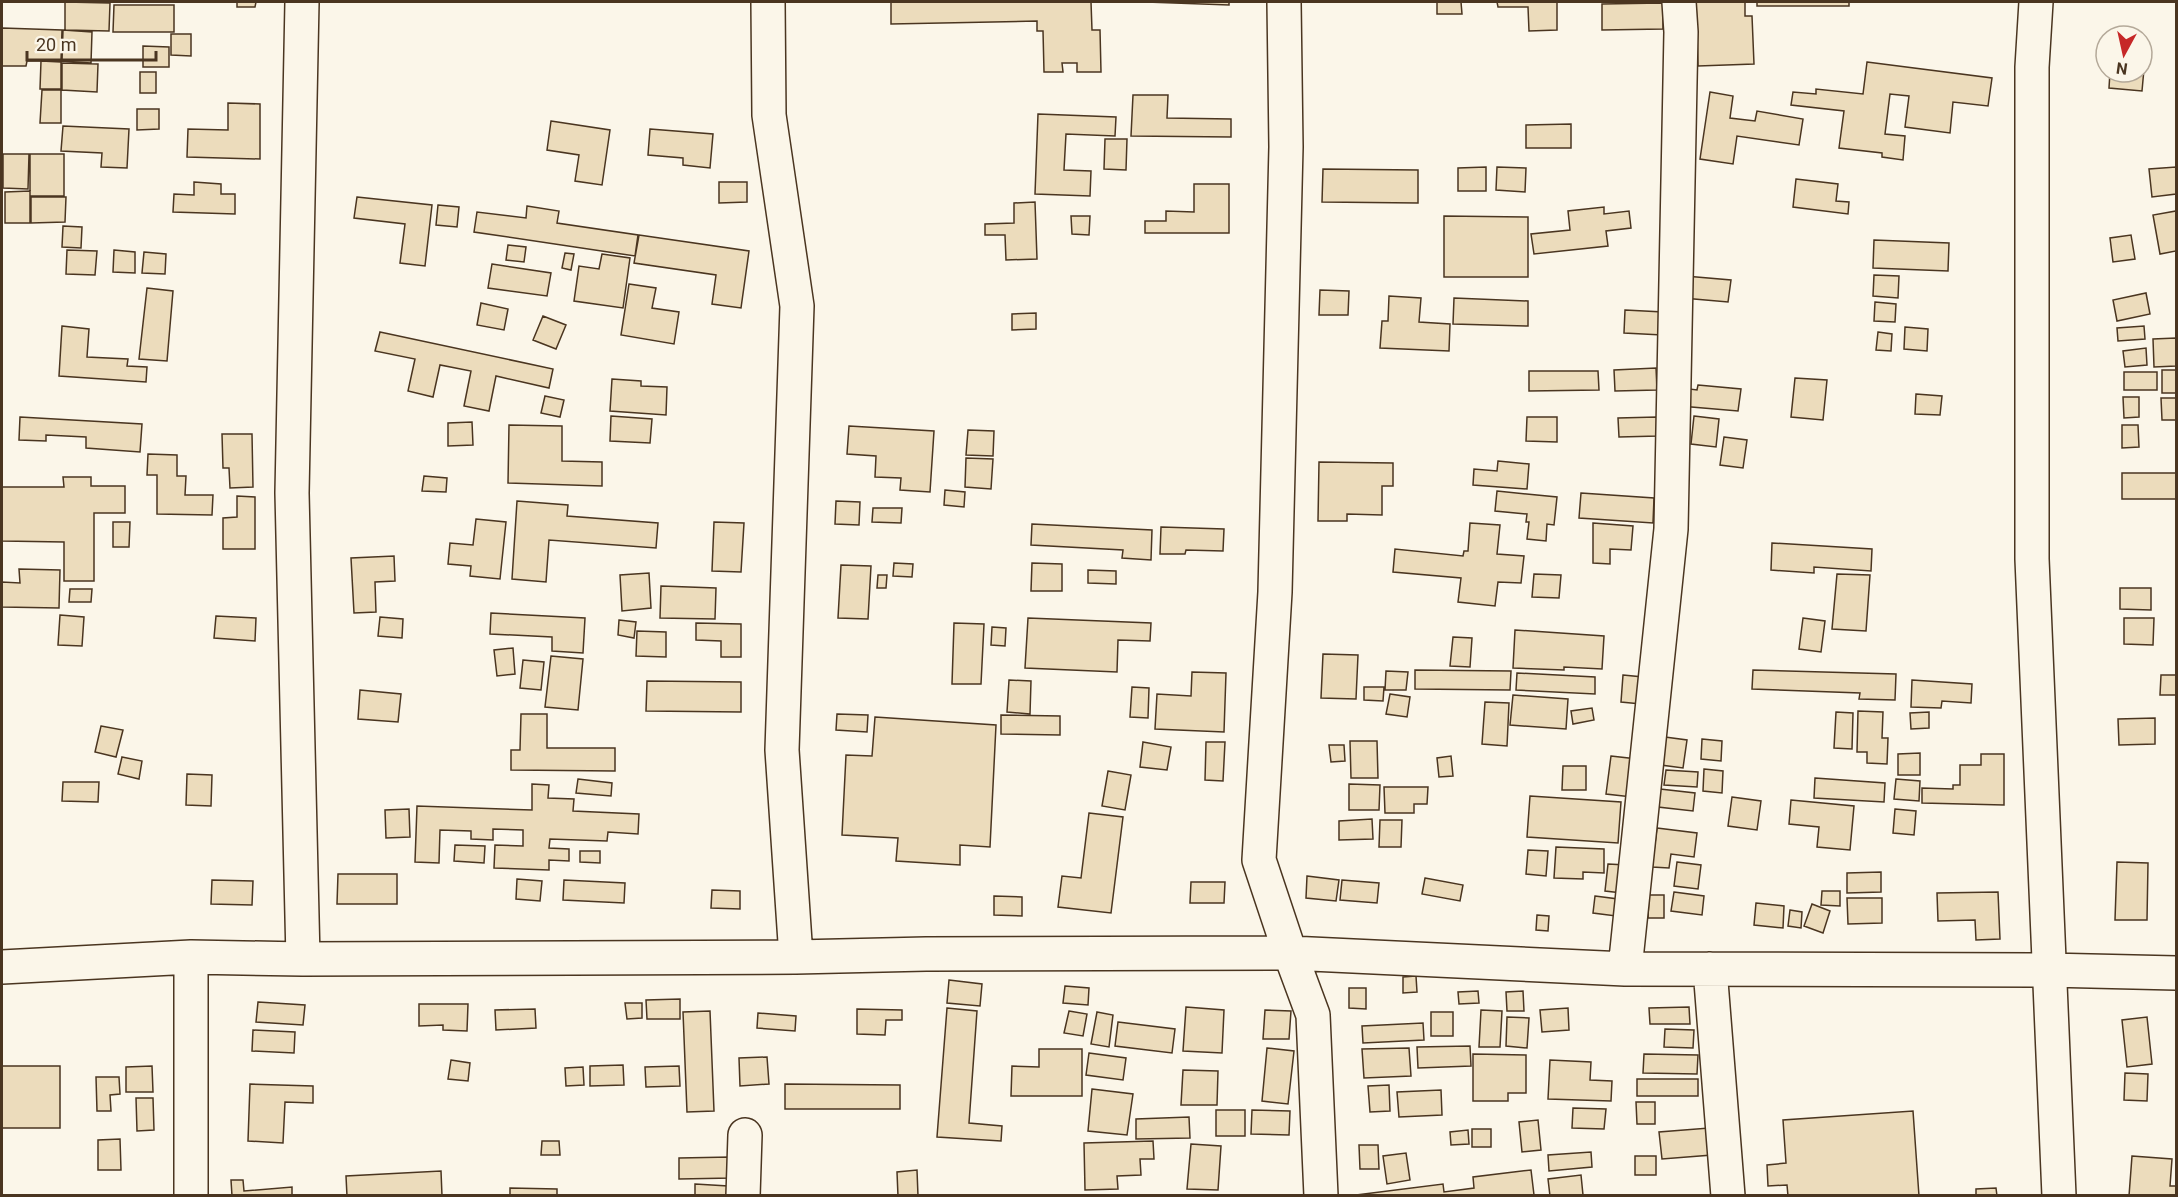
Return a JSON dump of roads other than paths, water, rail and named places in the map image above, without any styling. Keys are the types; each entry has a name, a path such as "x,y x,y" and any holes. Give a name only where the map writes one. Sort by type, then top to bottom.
{"street":[{"path":"302,2 292,493 303,959"},
{"path":"768,2 769,115 797,306 782,750 796,957"},
{"path":"1284,2 1286,147 1276,556 1260,860 1313,1015 1321,1196"},
{"path":"1625,969 1671,528 1680,2"},
{"path":"2036,2 2032,67 2032,559 2059,1196"},
{"path":"2,967 191,957 303,959 1290,953 1625,969 2048,970 2176,973"},
{"path":"191,957 191,1196"},
{"path":"1710,969 1728,1196"},
{"path":"742,1196 746,1135"}]}
